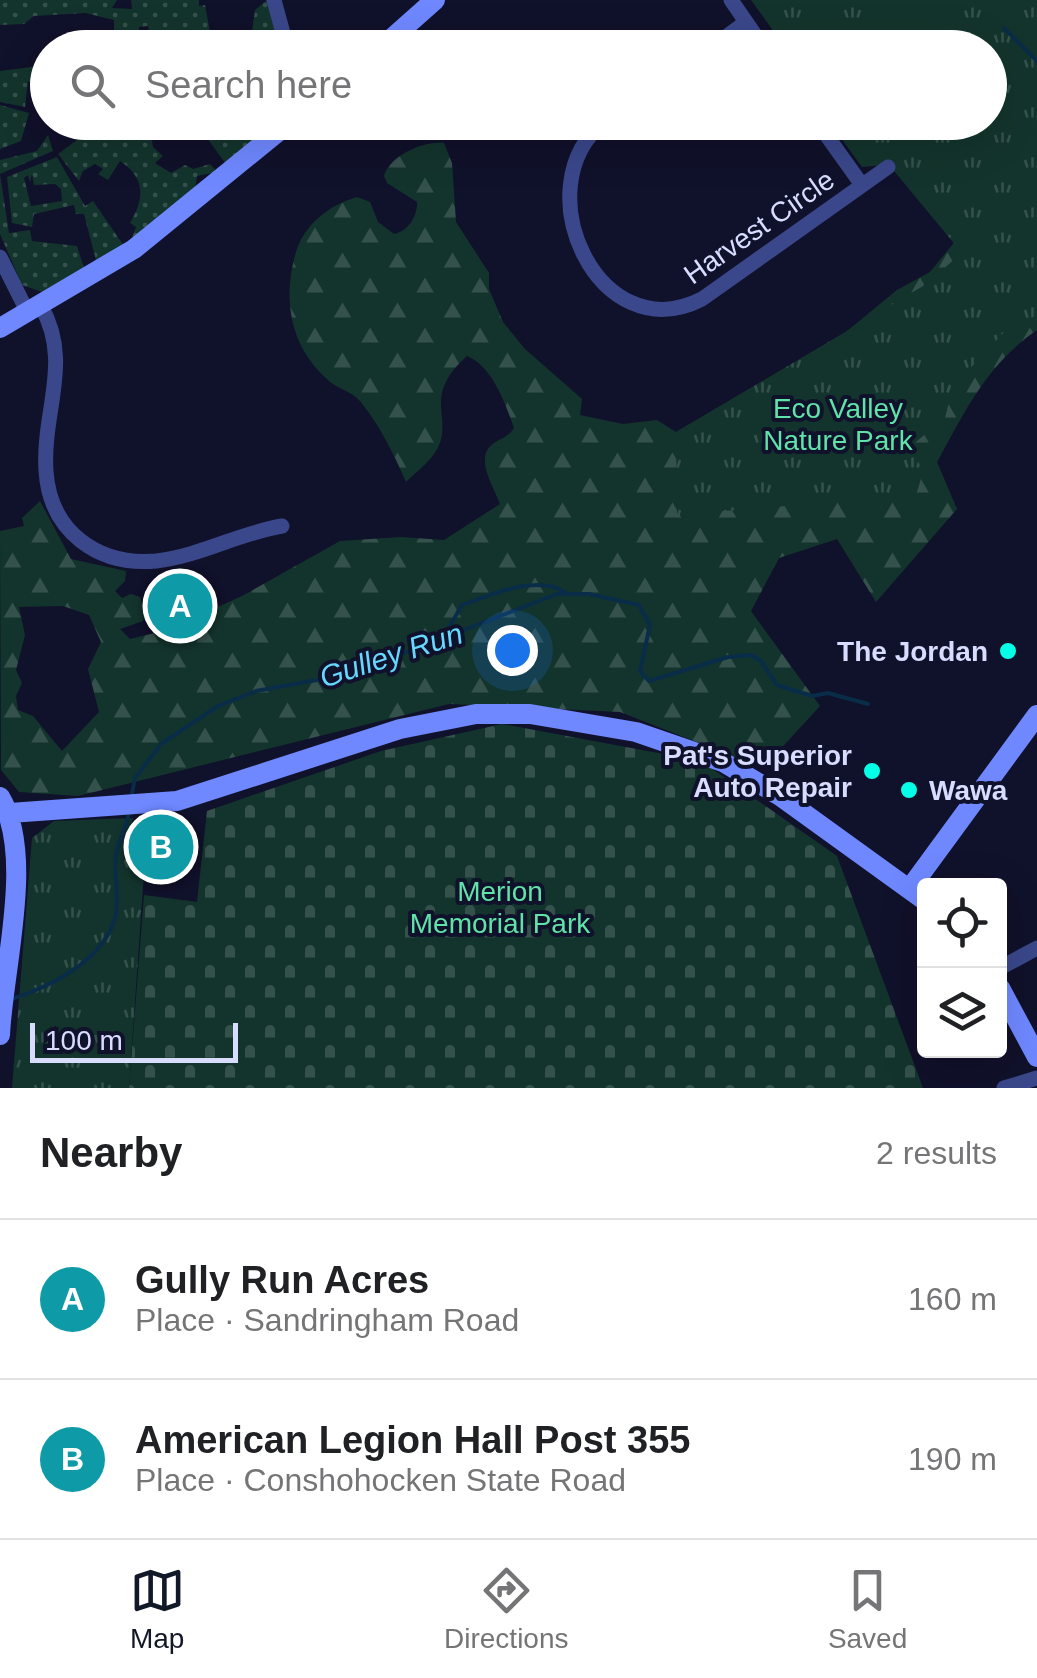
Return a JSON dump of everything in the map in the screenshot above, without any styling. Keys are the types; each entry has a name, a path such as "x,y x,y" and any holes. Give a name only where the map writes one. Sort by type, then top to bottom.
{"main road":[{"path":"401,30 435,0"},
{"path":"0,328 134,250 268,140"},
{"path":"0,1035 17,851 5,805 130,807 195,798 333,749 476,714 530,714 636,732 703,753 780,796 917,893"},
{"path":"929,878 1037,715"},
{"path":"1007,1001 1037,1056"}],"street":[{"path":"274,0 282,30"},
{"path":"731,0 752,30"},
{"path":"735,30 746,22"},
{"name":"Harvest Circle","path":"588,140 575,154 568,196 592,273 612,294 633,306 677,309 702,299 888,167"},
{"path":"830,140 862,185"},
{"path":"0,257 54,332 58,362 46,473 57,510 82,546 114,559 152,561 192,553 247,532 282,526"},
{"path":"1007,964 1037,948"},
{"path":"1004,1088 1037,1078"}],"green space":[{"path":"0,0 117,0 112,8 132,9 131,0 199,0 199,6 205,5 210,30 149,30 148,26 114,30 114,20 85,13 34,16 24,24 0,25"},
{"path":"267,0 275,30 252,30 255,10"},
{"name":"Eco Valley Nature Park","path":"751,0 1037,0 1037,315 1003,333 953,387 945,418 911,446 923,472 916,495 677,515 676,432 923,286 962,253 880,154 866,160 851,140 1007,140 1007,30 773,30"},
{"path":"897,0 981,0 936,30 900,30 890,9"},
{"path":"1037,27 1037,330 991,373 937,462 957,509 876,602 837,539 779,558 751,611 820,706 763,768 620,712 449,704 78,796 19,792 1,770 0,531 24,526 22,518 40,501 71,559 126,571 125,581 115,591 122,598 131,594 140,597 145,612 143,621 120,629 130,639 167,630 242,596 340,541 401,537 444,540 500,504 485,456 494,443 514,428 497,387 484,368 467,356 452,371 441,397 440,442 431,458 406,482 367,410 356,397 315,367 292,321 290,287 296,252 319,217 357,197 370,202 378,222 394,234 411,222 417,202 387,183 384,176 400,156 427,144 444,143 452,163 456,222 489,273 489,289 503,322 525,349 582,399 580,415 623,424 657,420 676,432 841,336 897,290 930,272 957,239 920,202 895,164 862,167 842,140 1007,140 1007,40","holes":["63,606 89,615 101,642 88,669 99,712 62,751 33,716 18,710 16,696 22,683 16,670 25,635 19,607"]},
{"path":"30,67 25,107 0,102 0,71"},
{"path":"0,105 29,113 21,141 0,149"},
{"path":"45,140 50,140 53,151 0,174 0,160 37,151"},
{"path":"77,140 152,140 163,156 155,163 171,173 185,165 193,169 210,164 217,172 197,176 195,190 131,240 136,227 130,223 140,196 134,174 120,161 108,180 98,174 103,169 95,164 83,171 79,181 58,154"},
{"path":"208,140 253,140 254,141 226,164"},
{"path":"57,157 85,206 93,201 124,246 97,264 84,214 76,214 74,205 34,214 32,227 12,223 7,177","holes":["32,174 34,185 55,184 61,189 62,201 31,206 24,178 28,175 30,182"]},
{"path":"0,174 9,233 30,230 32,241 77,246 84,268 45,293 22,285 0,234"},
{"name":"Merion Memorial Park","path":"502,724 701,761 837,856 923,1088 129,1088 144,895 197,902 207,811 381,751"},
{"path":"133,818 127,851 145,858 129,1088 12,1088 32,838 54,821"}],"waterway":[{"path":"1007,31 1037,61"},
{"path":"444,636 462,605 486,596 529,585 555,587 566,593"},
{"name":"Gulley Run","path":"131,799 135,778 161,744 218,706 256,691 350,674 557,594 589,594 639,605 650,625 640,671 649,681 728,657 751,655 761,661 777,685 812,696 828,693 868,704"},
{"name":"Gulley Run","path":"9,1000 58,979 101,945 116,914 116,859 129,813"}],"place":[{"name":"Gully Run Acres","path":"180,606"},
{"name":"The Jordan","path":"1008,651"},
{"name":"Pat's Superior Auto Repair","path":"872,771"},
{"name":"Wawa","path":"909,790"},
{"name":"American Legion Hall Post 355","path":"161,847"}]}
